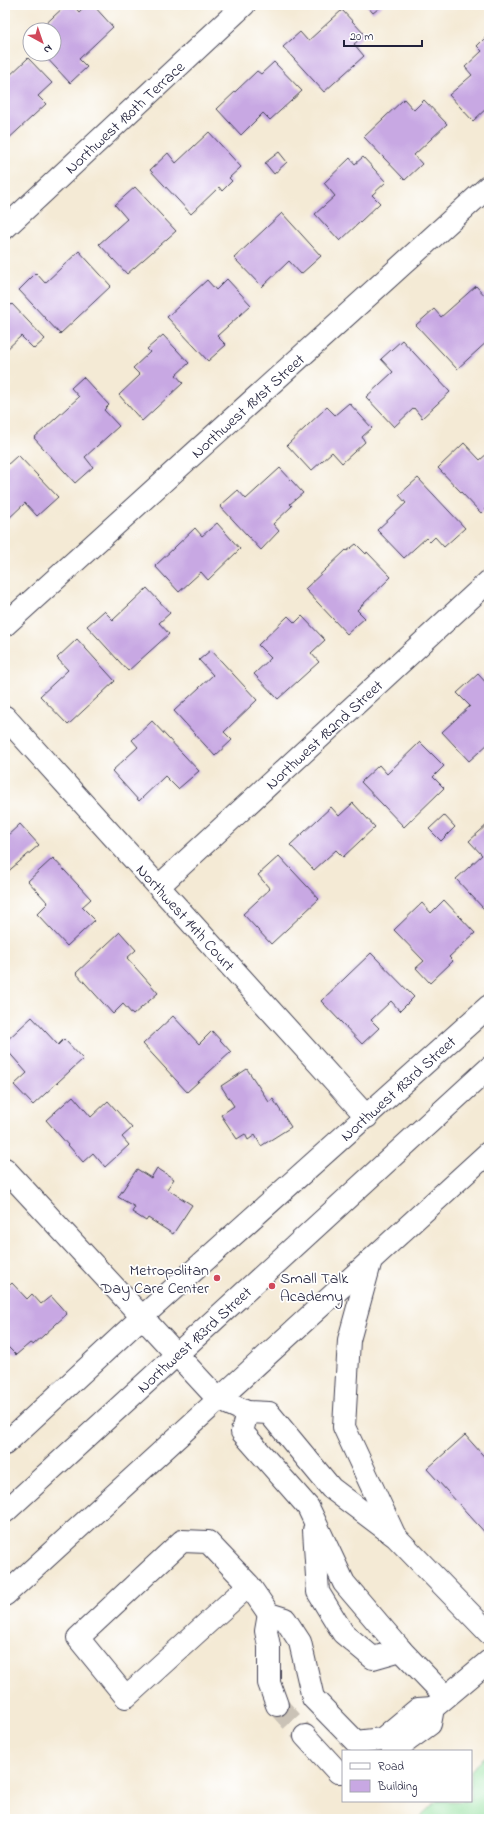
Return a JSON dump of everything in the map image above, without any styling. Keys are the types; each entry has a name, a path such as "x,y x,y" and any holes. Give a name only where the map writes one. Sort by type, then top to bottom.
{"street":[{"name":"Northwest 180th Terrace","path":"5,228 244,5"},
{"name":"Northwest 181st Street","path":"5,625 489,186"},
{"name":"Northwest 182nd Street","path":"158,886 489,581"},
{"name":"Northwest 14th Court","path":"5,717 367,1117"},
{"name":"Northwest 183rd Street","path":"5,1444 142,1317 367,1117 489,1006"},
{"name":"Northwest 183rd Street","path":"5,1512 489,1068"},
{"path":"5,1596 489,1152"},
{"path":"5,1169 218,1399 247,1412 269,1413 331,1488 396,1537 489,1633"},
{"path":"371,1260 349,1340 344,1427 396,1537"},
{"path":"247,1412 242,1432 310,1512 344,1583 401,1650 439,1702"},
{"path":"331,1488 310,1512 318,1592 343,1633 373,1658 401,1650"},
{"path":"248,1584 126,1697 78,1638 182,1541 208,1542 248,1584 269,1614 285,1620 300,1642 313,1698 356,1742 382,1739 418,1709 439,1702 489,1661"},
{"path":"269,1614 266,1632 269,1646 269,1684 277,1705"},
{"path":"394,1750 430,1724 439,1702"},
{"path":"305,1736 338,1772 342,1772"}],"green space":[{"path":"489,1754 489,1819 417,1819 436,1802 472,1802 472,1769"}],"building":[{"path":"66,5 73,5 79,12 86,5 93,5 113,27 79,59 87,67 70,83 50,62 62,62 62,22 48,22"},
{"path":"366,5 383,5 373,13"},
{"path":"342,10 365,35 354,44 364,56 324,92 283,47 300,32 308,41"},
{"path":"489,34 489,106 473,121 449,95 472,75 465,67 482,51 477,46"},
{"path":"24,62 32,62 52,83 38,96 46,104 5,142 5,80"},
{"path":"274,62 302,91 270,120 263,113 241,135 217,109 257,71 261,74"},
{"path":"404,99 414,110 424,100 447,124 414,155 422,164 405,180 364,137"},
{"path":"209,132 241,167 229,178 232,181 222,191 219,187 191,214 150,170 168,153 176,163"},
{"path":"279,152 287,162 274,174 265,163"},
{"path":"363,157 386,182 372,195 380,203 340,241 315,214 335,196 324,183 350,158 355,164"},
{"path":"135,187 176,231 127,274 99,244 127,219 115,205"},
{"path":"282,213 321,256 301,274 289,261 262,287 234,258"},
{"path":"79,251 111,286 60,334 19,290 36,273 45,283"},
{"path":"227,279 251,305 217,336 226,345 208,361 167,317 207,280 216,290"},
{"path":"476,286 489,300 489,340 457,369 416,325 434,309 441,317"},
{"path":"12,304 45,339 34,349 21,336 5,351 5,311"},
{"path":"163,335 189,363 176,375 183,383 142,421 119,395 140,375 133,368 150,352 147,349"},
{"path":"402,340 450,392 422,418 414,408 394,427 366,397 393,372 381,359"},
{"path":"83,377 109,405 104,410 119,426 85,457 93,467 75,483 34,438 79,397 71,388"},
{"path":"349,403 372,428 362,437 365,442 342,463 332,452 311,471 287,445 327,407 335,415"},
{"path":"464,443 480,460 489,452 489,505 481,513 438,468"},
{"path":"18,455 58,497 37,516 25,503 5,522 5,467"},
{"path":"280,468 303,493 290,504 292,506 273,524 279,531 261,550 220,506 238,490 246,499"},
{"path":"418,478 465,528 444,547 435,537 430,542 426,538 404,558 377,530 406,503 399,495"},
{"path":"217,523 240,549 208,580 201,572 179,592 155,566 195,528 202,536"},
{"path":"356,544 366,554 367,552 391,577 357,610 365,618 347,634 305,589 346,550 347,551"},
{"path":"147,588 170,613 159,623 169,634 128,671 87,626 104,611 113,620"},
{"path":"288,616 295,623 302,616 325,640 311,653 319,662 278,699 254,674 271,658 258,645"},
{"path":"77,639 115,681 68,725 40,696 68,670 57,658"},
{"path":"211,650 257,700 224,732 232,740 215,756 174,711 213,675 199,660"},
{"path":"478,674 489,686 489,743 469,761 442,732 470,706 457,693"},
{"path":"152,721 199,771 178,789 165,776 139,801 112,771 138,747 132,740"},
{"path":"420,742 444,766 433,777 444,788 404,827 361,782 379,765 387,774"},
{"path":"353,803 375,827 343,857 336,850 314,870 290,845 331,807 339,816"},
{"path":"444,815 455,827 441,841 429,829"},
{"path":"489,823 489,904 484,909 456,879 482,855 469,841"},
{"path":"20,824 39,845 5,874 5,835 6,837"},
{"path":"279,856 319,899 271,944 243,914 270,889 258,875"},
{"path":"53,858 91,899 82,907 95,920 67,946 37,914 48,903 28,881"},
{"path":"444,900 475,933 449,957 453,961 430,983 416,968 424,961 394,930 422,903 431,913"},
{"path":"120,932 136,950 127,958 158,993 133,1015 123,1004 113,1014 76,973"},
{"path":"371,953 414,997 400,1011 391,1001 371,1020 379,1028 362,1044 321,1001"},
{"path":"173,1016 199,1044 212,1031 231,1052 187,1092 143,1044"},
{"path":"32,1017 58,1045 64,1039 83,1059 33,1105 14,1085 27,1073 5,1048 5,1042"},
{"path":"247,1069 269,1102 273,1099 291,1127 261,1146 255,1135 248,1140 245,1134 237,1139 221,1115 234,1106 221,1086"},
{"path":"73,1096 91,1117 108,1101 132,1128 122,1137 129,1145 105,1167 93,1153 83,1162 46,1120"},
{"path":"157,1168 174,1179 167,1189 192,1205 173,1234 148,1218 146,1221 132,1212 135,1207 118,1197 137,1169 151,1178"},
{"path":"12,1283 27,1299 32,1294 41,1304 51,1296 67,1314 33,1345 30,1343 16,1355 5,1344 5,1319 7,1317 5,1315 5,1290"},
{"path":"465,1435 489,1462 489,1537 427,1469"}],"tunnel":[{"path":"277,1705 305,1736"}],"place":[{"name":"Metropolitan Day Care Center","path":"217,1278"},
{"name":"Small Talk Academy","path":"272,1286"}]}
